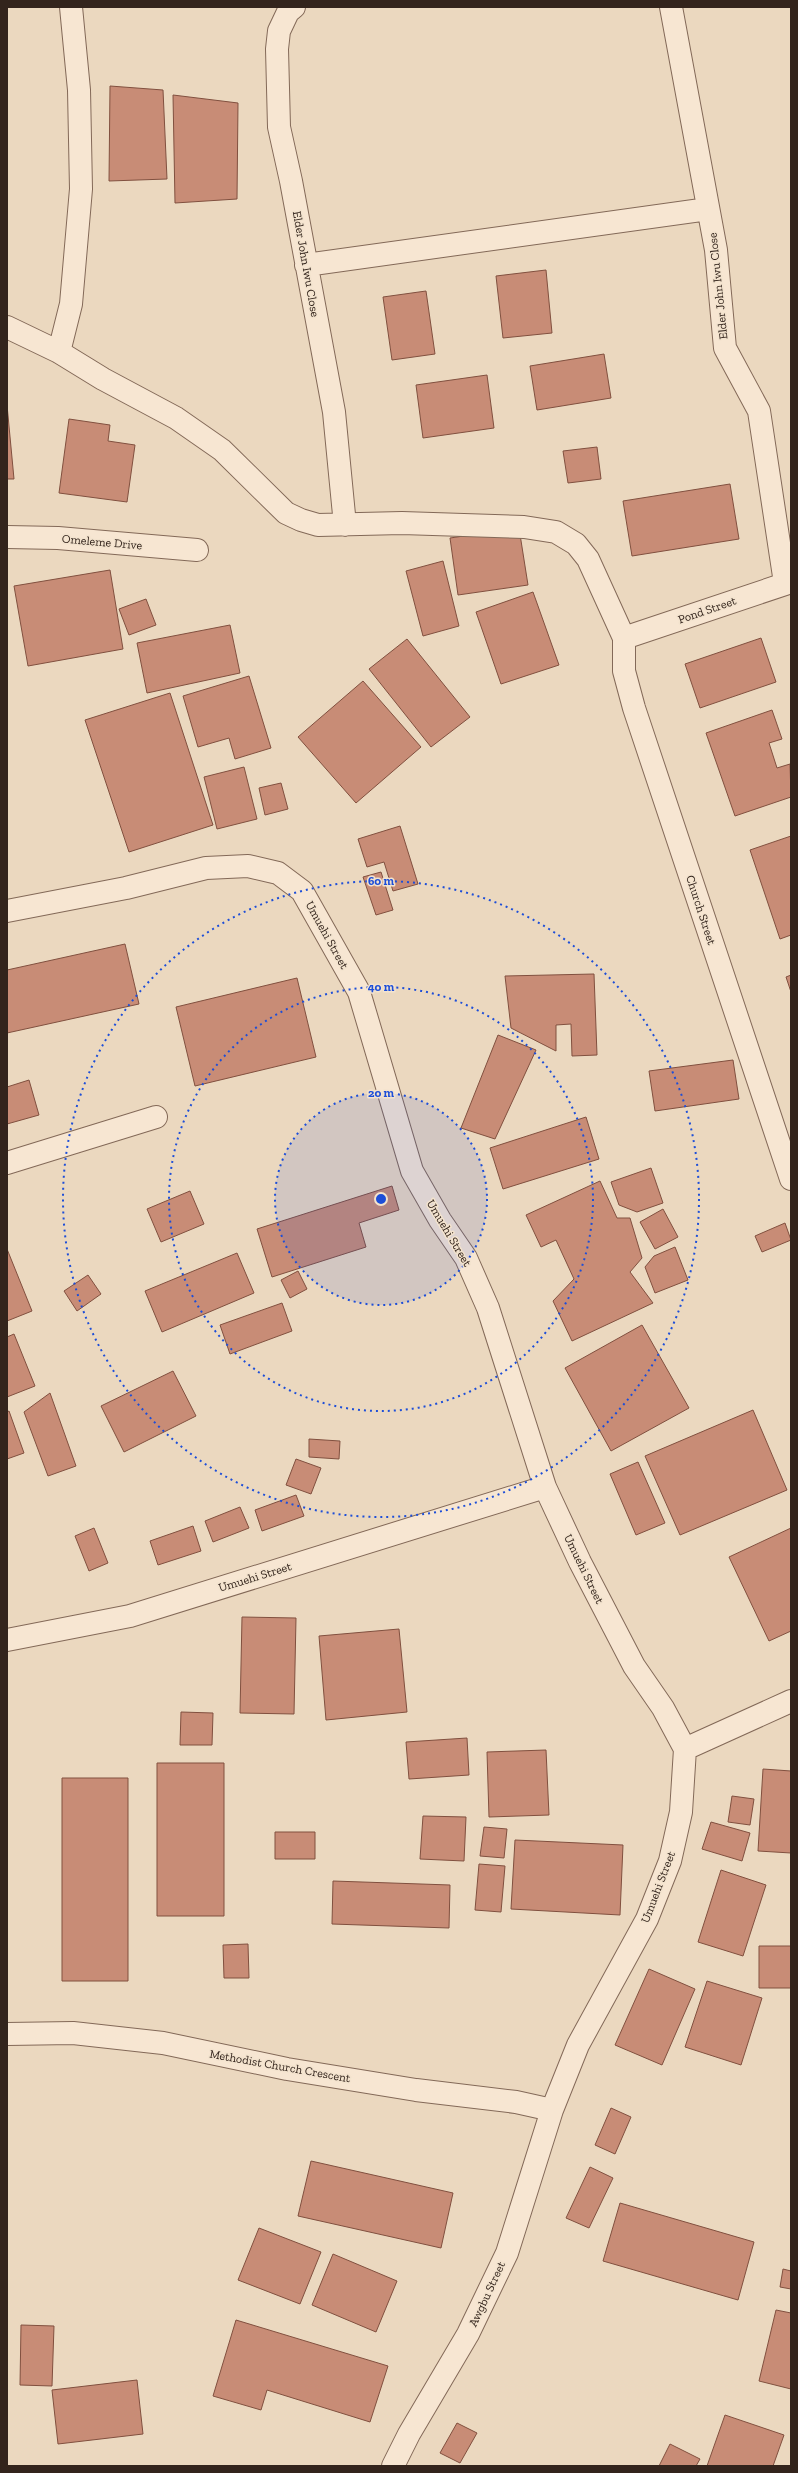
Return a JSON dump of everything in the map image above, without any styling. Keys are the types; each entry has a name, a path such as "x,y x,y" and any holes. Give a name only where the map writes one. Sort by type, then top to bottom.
{"street":[{"path":"60,352 71,304 81,189 79,90 71,7"},
{"name":"Elder John Iwu Close","path":"294,7 288,12 280,30 276,49 276,86 279,127 334,412 345,526"},
{"name":"Elder John Iwu Close","path":"671,7 716,250 725,348 759,411 788,582"},
{"path":"306,265 708,209"},
{"path":"7,327 60,352 103,380 176,418 222,450 286,513 318,525 345,526 402,523 524,527 556,532 576,544 588,559 624,638"},
{"name":"Omeleme Drive","path":"7,537 58,538 197,550"},
{"name":"Pond Street","path":"624,638 788,582"},
{"name":"Church Street","path":"624,638 624,671 634,708 791,1179"},
{"name":"Umuehi Street","path":"7,911 126,888 206,868 248,866 278,873 302,891 359,992 412,1171 440,1220 466,1258 488,1308 545,1487 580,1562 634,1666 663,1708 685,1750 681,1812 670,1862 647,1919 578,2045 552,2110"},
{"path":"7,1164 156,1117"},
{"name":"Umuehi Street","path":"7,1640 130,1616 545,1487"},
{"path":"685,1750 791,1701"},
{"name":"Methodist Church Crescent","path":"7,2034 73,2033 163,2043 287,2069 416,2090 516,2102 552,2110"},
{"name":"Awgbu Street","path":"393,2466 408,2434 468,2334 507,2253 552,2110"}],"building":[{"path":"110,86 163,90 167,179 109,181"},
{"path":"173,95 238,103 237,199 175,203"},
{"path":"546,270 552,333 503,338 496,276"},
{"path":"426,291 435,354 392,360 383,297"},
{"path":"604,354 611,398 537,410 530,366"},
{"path":"487,375 494,428 423,438 416,385"},
{"path":"7,405 14,479 7,479"},
{"path":"69,419 110,425 108,441 135,445 127,502 59,493"},
{"path":"597,447 601,479 568,483 563,451"},
{"path":"730,484 739,539 632,556 623,501"},
{"path":"519,528 528,585 458,595 450,538"},
{"path":"443,561 459,626 423,636 406,571"},
{"path":"110,570 123,649 28,666 14,586"},
{"path":"533,592 559,665 501,684 476,612"},
{"path":"146,599 156,625 129,635 119,609"},
{"path":"230,625 240,673 147,693 137,643"},
{"path":"761,638 776,682 700,708 685,664"},
{"path":"407,639 470,717 431,747 369,669"},
{"path":"249,676 271,748 235,759 229,738 198,747 183,696"},
{"path":"363,681 421,747 356,803 298,737"},
{"path":"170,693 213,825 129,852 85,720"},
{"path":"772,710 782,739 769,743 777,768 790,764 791,797 735,816 706,733"},
{"path":"244,767 257,819 217,829 204,777"},
{"path":"281,783 288,809 265,815 259,788"},
{"path":"400,826 418,884 393,891 384,862 367,867 358,839"},
{"path":"791,836 791,935 780,939 750,850"},
{"path":"381,872 393,910 376,915 363,877"},
{"path":"125,944 139,1004 7,1033 7,970"},
{"path":"594,974 597,1055 572,1056 571,1024 556,1025 556,1051 511,1028 505,976"},
{"path":"791,975 791,992 786,977"},
{"path":"297,978 316,1057 195,1086 176,1007"},
{"path":"498,1035 536,1050 495,1139 461,1128"},
{"path":"733,1060 739,1099 655,1111 649,1071"},
{"path":"29,1080 39,1115 7,1124 7,1087"},
{"path":"586,1117 599,1159 503,1189 490,1148"},
{"path":"651,1168 663,1203 637,1212 619,1205 611,1182"},
{"path":"600,1181 617,1218 630,1218 642,1258 630,1272 653,1303 572,1341 553,1301 574,1279 556,1240 541,1247 526,1215"},
{"path":"392,1186 399,1210 359,1223 366,1247 272,1277 257,1229"},
{"path":"190,1191 204,1224 161,1242 147,1209"},
{"path":"663,1209 678,1237 655,1249 640,1222"},
{"path":"785,1223 791,1240 762,1252 755,1236"},
{"path":"675,1247 688,1280 655,1293 645,1267 654,1256"},
{"path":"7,1249 32,1311 7,1321"},
{"path":"237,1253 254,1293 162,1332 145,1291"},
{"path":"298,1271 307,1289 290,1298 281,1280"},
{"path":"88,1275 101,1294 77,1311 64,1291"},
{"path":"282,1303 292,1331 230,1354 220,1325"},
{"path":"642,1325 689,1408 611,1451 565,1368"},
{"path":"14,1334 35,1386 7,1397 7,1337"},
{"path":"173,1371 196,1416 124,1452 101,1406"},
{"path":"50,1393 76,1466 48,1476 24,1412"},
{"path":"753,1410 787,1490 680,1535 645,1456"},
{"path":"9,1411 24,1453 7,1459 7,1412"},
{"path":"309,1439 340,1441 339,1459 309,1457"},
{"path":"296,1459 321,1468 311,1494 286,1485"},
{"path":"638,1462 665,1523 636,1535 610,1474"},
{"path":"296,1495 304,1516 262,1531 255,1510"},
{"path":"240,1507 249,1528 213,1542 205,1521"},
{"path":"193,1526 201,1551 158,1565 150,1541"},
{"path":"94,1528 108,1563 89,1571 75,1536"},
{"path":"791,1528 791,1631 769,1641 729,1557"},
{"path":"242,1617 296,1618 294,1714 240,1713"},
{"path":"399,1629 407,1712 326,1720 319,1636"},
{"path":"181,1712 213,1713 212,1745 180,1745"},
{"path":"467,1738 469,1775 409,1779 406,1742"},
{"path":"546,1750 549,1815 489,1817 487,1752"},
{"path":"157,1763 224,1763 224,1916 157,1916"},
{"path":"763,1769 791,1771 791,1853 758,1851"},
{"path":"62,1778 128,1778 128,1981 62,1981"},
{"path":"732,1796 754,1799 750,1825 728,1822"},
{"path":"423,1816 466,1817 464,1861 420,1859"},
{"path":"711,1822 750,1833 742,1861 702,1849"},
{"path":"484,1827 507,1829 504,1858 480,1856"},
{"path":"275,1832 315,1832 315,1859 275,1859"},
{"path":"515,1840 623,1845 620,1915 511,1909"},
{"path":"479,1864 505,1866 501,1912 475,1910"},
{"path":"721,1870 766,1885 743,1956 698,1942"},
{"path":"333,1881 450,1885 449,1928 332,1924"},
{"path":"248,1944 249,1978 224,1978 223,1945"},
{"path":"759,1946 791,1946 791,1988 759,1988"},
{"path":"649,1969 695,1989 662,2065 615,2045"},
{"path":"707,1981 762,1998 741,2065 685,2047"},
{"path":"611,2108 631,2117 615,2154 595,2145"},
{"path":"311,2161 453,2193 441,2248 298,2216"},
{"path":"590,2167 613,2178 589,2228 566,2218"},
{"path":"620,2203 754,2242 738,2300 603,2261"},
{"path":"259,2228 321,2252 300,2304 238,2280"},
{"path":"333,2254 397,2281 376,2332 312,2305"},
{"path":"783,2269 791,2271 791,2289 780,2287"},
{"path":"776,2310 791,2313 791,2389 759,2381"},
{"path":"236,2320 388,2366 370,2422 267,2390 261,2410 213,2396"},
{"path":"21,2325 54,2326 52,2386 20,2385"},
{"path":"137,2380 143,2434 58,2444 52,2390"},
{"path":"725,2415 784,2435 773,2466 707,2466"},
{"path":"457,2423 477,2433 460,2463 440,2453"},
{"path":"670,2444 700,2459 696,2466 659,2466"}]}
